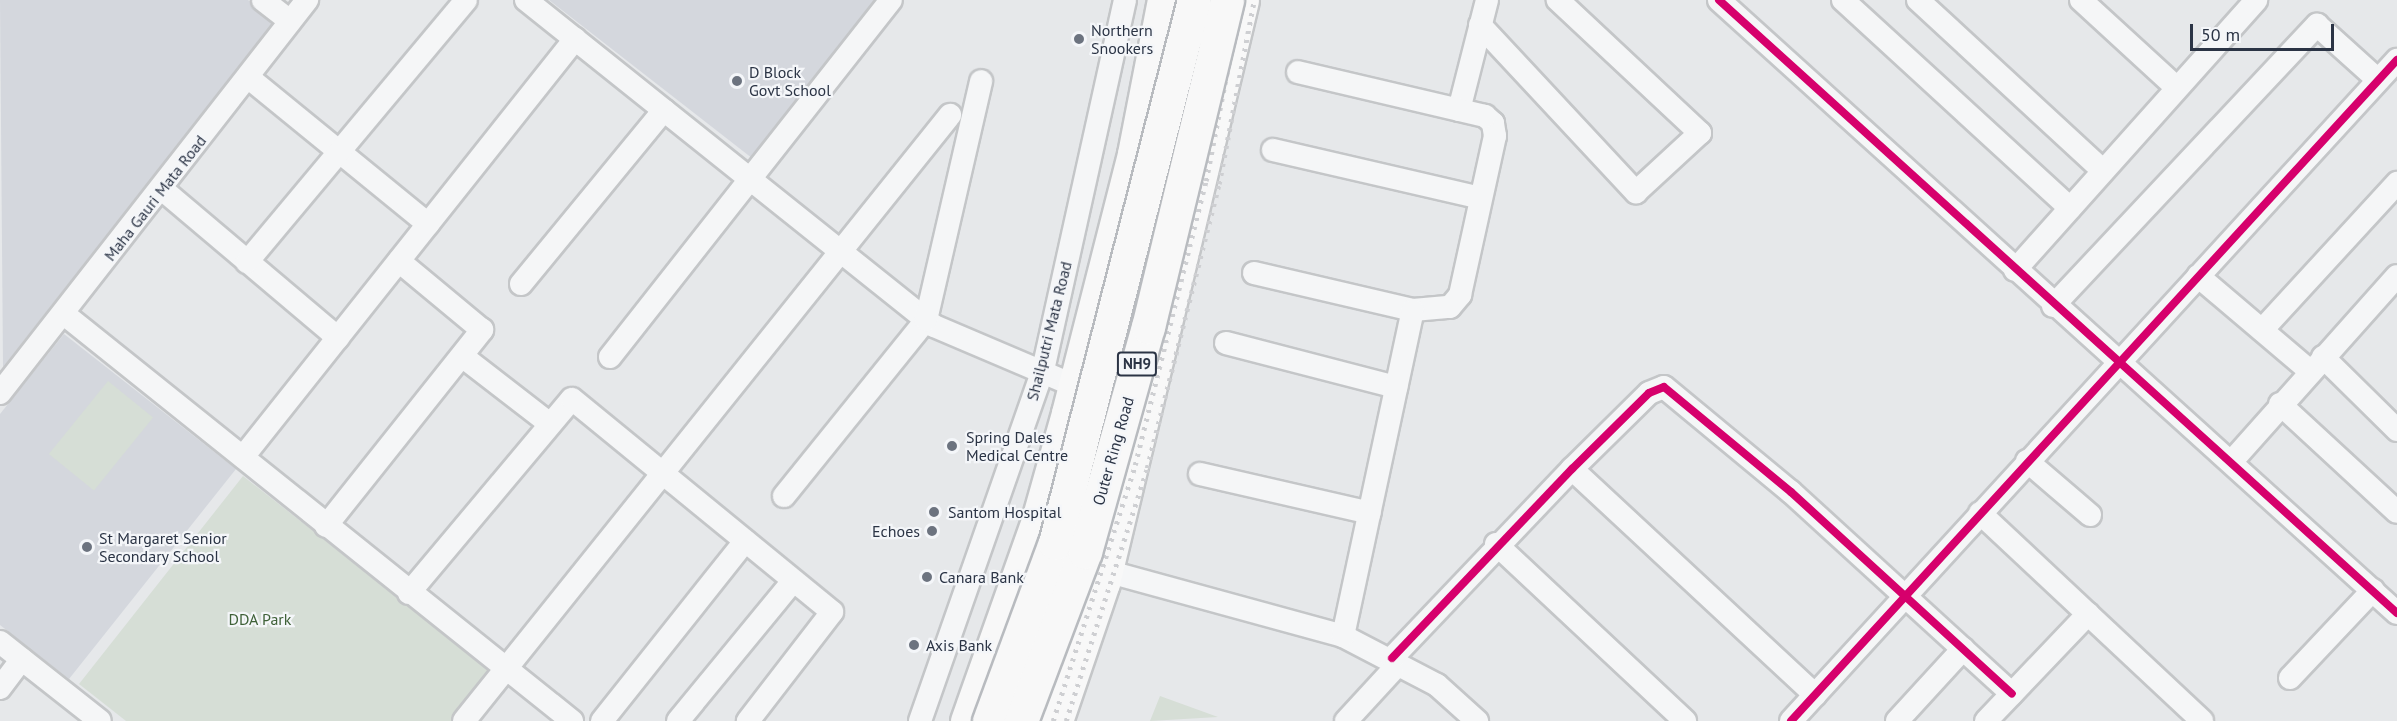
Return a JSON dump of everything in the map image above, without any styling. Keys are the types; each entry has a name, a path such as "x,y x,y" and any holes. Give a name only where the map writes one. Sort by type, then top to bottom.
{"main road":[{"path":"968,721 1038,520 1134,154 1164,0"},
{"name":"Outer Ring Road","path":"989,721 1055,543 1194,0"},
{"name":"Outer Ring Road","path":"1021,721 1085,552 1148,327 1227,0"},
{"name":"Outer Ring Road","path":"1056,721 1104,577 1171,306 1242,0"},
{"path":"1100,285 1171,306"}],"street":[{"path":"263,0 290,21"},
{"name":"Maha Gauri Mata Road","path":"0,393 163,190 307,0"},
{"path":"247,262 466,0"},
{"path":"526,0 926,320 1073,385"},
{"path":"610,357 748,177 891,0"},
{"name":"Shailputri Mata Road","path":"920,721 1043,370 1125,0"},
{"path":"1459,110 1487,0"},
{"path":"1480,25 1636,192 1700,133 1558,0"},
{"path":"1719,0 2117,364 2233,460 2397,613"},
{"path":"1843,0 2070,208"},
{"path":"1918,0 2103,171"},
{"path":"2080,0 2177,88"},
{"path":"2014,270 2177,88 2249,2"},
{"path":"2053,306 2317,25 2379,80"},
{"path":"243,457 575,39"},
{"path":"1791,721 2397,60"},
{"path":"1254,273 1413,310 1450,307 1460,295 1482,198 1493,123 1459,110 1298,72"},
{"path":"249,78 428,224"},
{"path":"784,496 926,320 981,81"},
{"path":"521,284 664,110"},
{"path":"464,721 950,115"},
{"path":"1273,150 1482,198"},
{"path":"2262,330 2397,183"},
{"path":"163,190 338,338"},
{"path":"326,526 482,330 399,261"},
{"path":"2198,276 2262,330 2316,364 2397,430"},
{"path":"2233,460 2316,364 2395,283"},
{"path":"1343,636 1413,310"},
{"path":"64,314 409,593 572,721"},
{"path":"1226,344 1396,387"},
{"path":"462,356 550,424"},
{"path":"1346,721 1496,544 1649,393 1664,387 1905,596 2012,694"},
{"path":"409,593 572,399 832,612 748,721"},
{"path":"2280,404 2397,512"},
{"path":"2027,461 2090,515"},
{"path":"1572,469 1815,695"},
{"path":"1200,474 1370,513"},
{"path":"1980,513 2202,721"},
{"path":"602,721 745,541"},
{"path":"1496,544 1680,719"},
{"path":"1104,577 1343,636 1392,664 1437,685 1477,721"},
{"path":"1104,577 1294,631 1392,664 1457,721"},
{"path":"678,721 793,580"},
{"path":"2290,678 2373,590"},
{"path":"1996,718 2012,694 2088,614"},
{"path":"0,642 100,721"},
{"path":"1897,721 1963,649"},
{"path":"0,688 22,659"}],"shaded area":[{"path":"0,0 248,0 275,21 3,367"},
{"name":"D Block Govt School","path":"549,0 884,0 757,162"},
{"name":"St Margaret Senior Secondary School","path":"64,334 236,469 69,679 0,625 0,414"}],"green space":[{"path":"108,381 153,418 94,491 49,454"},
{"name":"DDA Park","path":"243,476 491,670 451,721 126,721 79,684"},
{"path":"1160,696 1218,717 1150,721"}],"railway":[{"path":"1053,721 1135,465 1206,181 1241,0"},
{"path":"1066,721 1147,468 1219,184 1254,0"}],"cycle path":[{"path":"1719,0 2397,613"},
{"path":"1791,721 2397,60"},
{"path":"1392,658 1572,469 1649,393 1664,387 1791,492 2012,694"}],"place":[{"name":"Northern Snookers","path":"1079,39"},
{"name":"D Block Govt School","path":"737,81"},
{"name":"Spring Dales Medical Centre","path":"952,446"},
{"name":"Santom Hospital","path":"934,512"},
{"name":"Echoes","path":"932,531"},
{"name":"St Margaret Senior Secondary School","path":"87,547"},
{"name":"Canara Bank","path":"927,577"},
{"name":"Axis Bank","path":"914,645"}]}
